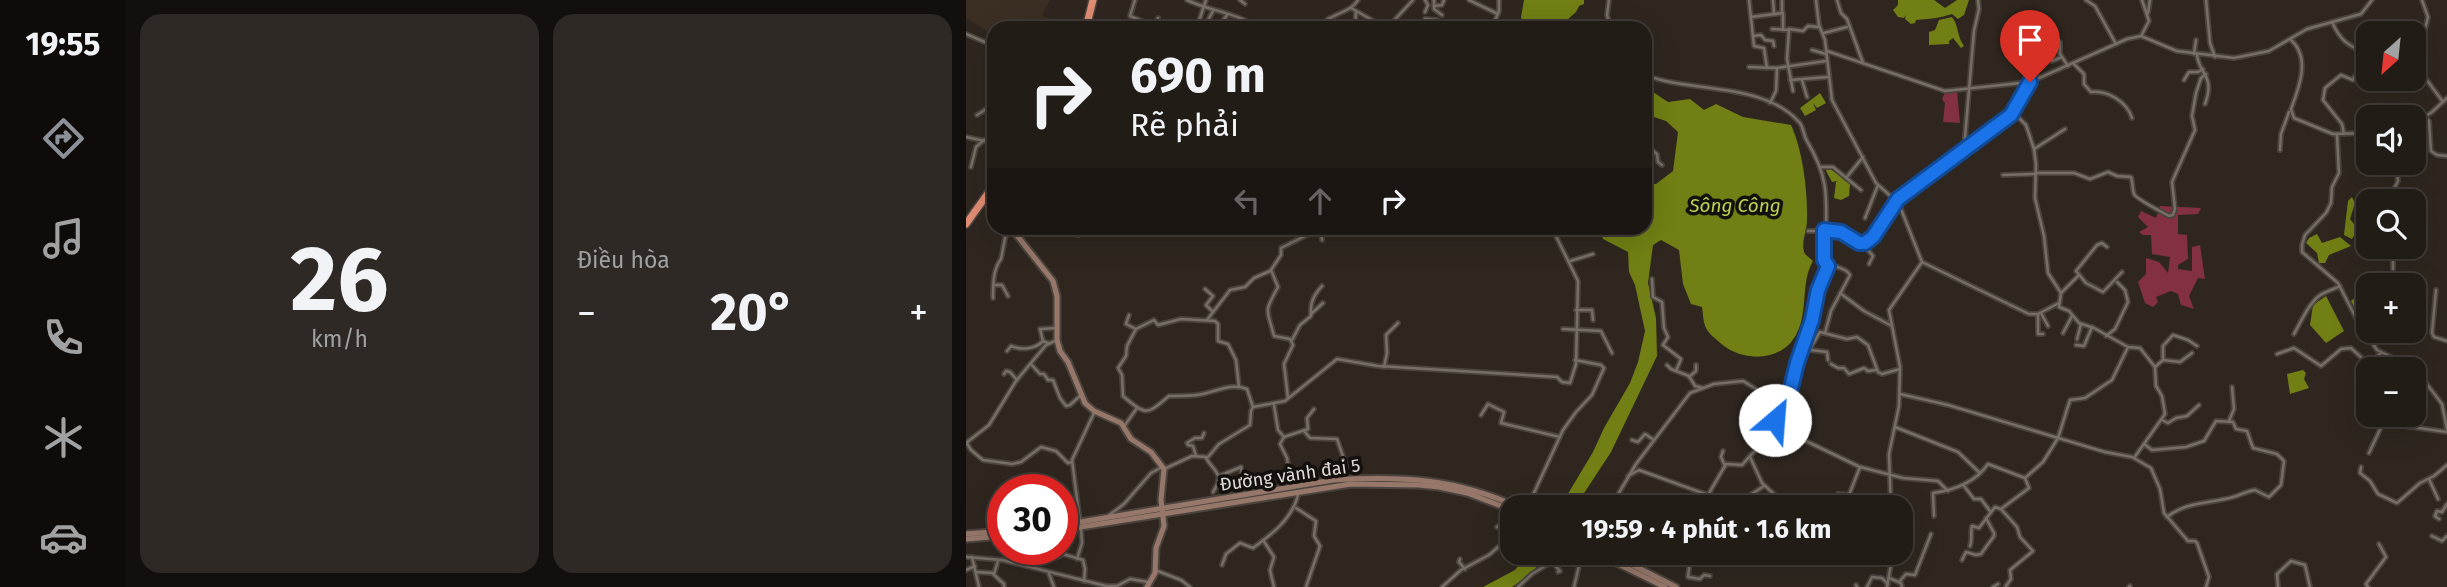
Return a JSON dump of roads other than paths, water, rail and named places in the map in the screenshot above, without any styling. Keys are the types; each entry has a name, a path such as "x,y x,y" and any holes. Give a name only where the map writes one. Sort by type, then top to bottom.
{"highway":[{"path":"1088,21 1093,0"},
{"path":"968,219 987,195"}],"main road":[{"path":"1015,235 1053,281 1057,293 1057,340 1060,351 1068,362 1087,405 1123,426 1130,439 1151,452 1164,468 1164,526 1156,548 1155,570 1147,584"},
{"name":"Đường vành đai 5","path":"1078,526 1102,519 1351,484 1419,485 1467,492 1500,503"},
{"name":"Đường vành đai 5","path":"1081,525 1163,511"},
{"path":"966,537 987,535"},
{"path":"1626,565 1665,587"},
{"path":"1628,565 1676,587"}],"street":[{"path":"1135,0 1130,16 1142,21"},
{"path":"1187,0 1203,9 1244,21"},
{"path":"1199,21 1206,0"},
{"path":"1240,0 1245,4"},
{"path":"1355,21 1354,10 1358,0"},
{"path":"1394,21 1413,0"},
{"path":"1424,0 1428,5 1425,12"},
{"path":"1434,0 1434,6 1442,15"},
{"path":"1434,6 1443,5 1444,0"},
{"path":"1469,0 1498,14"},
{"path":"1495,21 1499,0"},
{"path":"1609,0 1609,21"},
{"path":"1749,0 1755,47 1764,48 1767,68"},
{"path":"1773,0 1774,14"},
{"path":"1815,0 1819,27 1824,33 1832,100 1878,185 1900,209 1922,262 2021,312 2039,314 2059,303"},
{"path":"1837,0 1863,63"},
{"path":"1964,151 1978,0"},
{"path":"2086,0 2095,6 2116,44"},
{"path":"2142,0 2148,17"},
{"path":"2141,36 2149,21 2150,0"},
{"path":"2206,0 2210,43 2215,57"},
{"path":"1862,243 1873,237 1895,202 2013,112 2030,82 2116,44 2141,36 2168,48 2215,57 2230,58 2269,51 2307,29 2361,13 2372,0"},
{"path":"2422,0 2428,17 2417,62 2443,102"},
{"path":"1782,1 1783,30"},
{"path":"1325,21 1330,16 1354,10 1374,21"},
{"path":"1208,21 1212,12"},
{"path":"1750,17 1782,13"},
{"path":"1223,21 1227,16"},
{"path":"2332,22 2342,41 2356,49"},
{"path":"1772,29 1803,31 1808,26 1819,27"},
{"path":"1824,33 1849,27"},
{"path":"1789,30 1786,47 1793,91"},
{"path":"966,34 987,43"},
{"path":"1753,36 1761,35 1765,40 1773,41 1774,46"},
{"path":"2048,36 2060,42 2062,57 2068,66"},
{"path":"2028,38 2025,43 2027,47 2040,56 2052,61 2062,57"},
{"path":"2280,150 2284,122 2299,88 2301,67 2297,46 2289,39"},
{"path":"2196,40 2197,60 2206,74 2209,89 2206,104"},
{"path":"1812,50 1863,63 1945,91 2030,82"},
{"path":"1749,67 1777,68 1826,61"},
{"path":"2074,64 2083,73 2084,84 2091,92 2102,91 2114,98 2129,109 2132,118"},
{"path":"1770,103 1776,91 1777,68"},
{"path":"2184,80 2189,72 2198,72 2203,68"},
{"path":"2003,175 2076,173 2090,179 2108,172 2132,177 2134,194 2139,200 2171,216 2175,209 2172,182 2195,130 2192,116 2196,93 2198,84 2206,74"},
{"path":"2344,134 2342,124 2323,100 2325,88 2341,75 2353,80 2356,76"},
{"path":"1790,80 1829,76"},
{"path":"1652,77 1676,85 1755,96 1788,113 1800,123 1804,138 1821,167 1825,186 1824,260 1828,266 1849,273 1831,311 1825,333"},
{"path":"1802,80 1807,96"},
{"path":"2022,81 2025,87"},
{"path":"2426,116 2447,98"},
{"path":"977,115 987,109"},
{"path":"2291,109 2296,120 2337,135 2356,134"},
{"path":"2013,112 2026,125 2034,149 2035,196 2048,271 2061,293"},
{"path":"2426,118 2431,151 2447,156"},
{"path":"2034,149 2065,130"},
{"path":"2337,135 2339,173 2332,187 2331,203 2326,213 2308,231 2301,249 2304,255 2340,286 2362,328 2381,353 2391,357"},
{"path":"966,137 984,141"},
{"path":"971,167 976,147 987,140"},
{"path":"1652,150 1662,165"},
{"path":"1846,178 1863,157"},
{"path":"1821,167 1833,167 1861,190"},
{"path":"1865,218 1878,185"},
{"path":"1808,231 1841,232 1853,241 1862,243 1873,256 1869,264"},
{"path":"993,298 1007,235"},
{"path":"1207,320 1230,290 1245,287 1252,279 1271,270 1281,255 1281,247 1306,235"},
{"path":"1322,235 1322,240"},
{"path":"1254,407 1288,398 1337,359 1384,367 1557,377 1562,382 1569,383 1574,372 1578,281 1556,235"},
{"path":"2107,247 2102,243 2097,245 2076,270 2086,283 2103,292 2122,272"},
{"path":"1570,261 1593,254"},
{"path":"2393,259 2393,269"},
{"path":"1890,495 1889,454 1900,394 1900,369 1889,312 1890,305 1922,262"},
{"path":"1828,266 1818,290 1812,320 1788,400 1775,420 1780,429 1860,467 1889,475 1938,481 1948,491"},
{"path":"1271,270 1278,286 1269,299 1267,318 1276,337 1292,340"},
{"path":"2079,275 2061,293 2060,307 2081,324 2092,327 2106,337 2128,347 2138,347 2155,367 2156,388 2162,396 2165,410 2162,419 2153,427 2134,458"},
{"path":"1652,279 1653,297 1662,302 1664,328 1668,337 1662,345 1681,359 1676,371"},
{"path":"2106,337 2115,329 2128,302 2125,290 2117,282"},
{"path":"994,285 1002,285 1008,296"},
{"path":"1311,314 1311,300 1322,286"},
{"path":"2294,334 2301,319 2308,313 2309,304 2322,293 2340,286"},
{"path":"1205,289 1213,296 1206,305 1212,311"},
{"path":"2436,290 2432,333 2434,337 2447,341"},
{"path":"1840,293 1864,311 1892,326"},
{"path":"1288,398 1284,366 1293,347 1292,340 1300,325 1323,303"},
{"path":"1576,310 1592,310 1593,320"},
{"path":"2039,314 2048,326"},
{"path":"2039,314 2038,334 2042,334"},
{"path":"1129,315 1127,326 1136,329"},
{"path":"2063,333 2072,316"},
{"path":"1239,387 1233,351 1228,344 1218,341 1217,322 1207,320 1181,319 1158,325 1153,320 1136,329 1127,346 1126,356 1118,368 1122,375 1123,396 1137,408 1147,411 1157,408 1169,396 1239,387 1247,389 1254,407"},
{"path":"1384,367 1387,356 1386,335 1398,323"},
{"path":"2077,339 2081,324"},
{"path":"2076,345 2084,346 2092,327"},
{"path":"1043,341 1040,328 1057,328"},
{"path":"1563,329 1602,332 1612,353"},
{"path":"1809,350 1819,333 1847,339 1857,337 1865,342 1872,354 1876,370 1881,374 1900,369"},
{"path":"2155,367 2163,360 2163,346 2173,335 2197,346"},
{"path":"1057,340 1048,343 1017,380 989,425 966,443 985,461 1019,463 1041,447 1056,451 1068,463 1072,462"},
{"path":"1043,341 1048,343"},
{"path":"1007,351 1010,346 1023,349 1043,341"},
{"path":"2025,478 2042,463 2058,438 2070,400 2085,398 2112,380 2128,347"},
{"path":"2277,354 2294,348 2321,366 2341,349 2349,348 2360,357"},
{"path":"1802,349 1828,353 1828,360"},
{"path":"2163,360 2177,363 2192,353"},
{"path":"2376,357 2381,353"},
{"path":"1533,495 1560,437 1576,412 1595,391 1604,368 1575,360"},
{"path":"1031,363 1040,374 1053,380 1064,404 1070,405 1081,395"},
{"path":"1830,364 1845,368 1849,374 1864,368 1868,371 1876,370"},
{"path":"1667,365 1689,377 1693,385 1703,388"},
{"path":"1689,377 1696,371 1696,365"},
{"path":"1004,374 1006,371 1010,372 1017,380"},
{"path":"1617,495 1685,397 1716,383 1742,381 1756,389 1771,406 1779,410"},
{"path":"2369,453 2383,423 2447,430 2441,402 2426,382"},
{"path":"2229,421 2234,409 2232,387"},
{"path":"1900,394 2134,458 2152,469 2152,475 2158,479 2163,511 2188,541 2197,543 2210,578 2206,587"},
{"path":"1273,404 1278,430 1284,437"},
{"path":"1481,415 1488,404 1504,412 1501,423 1560,437"},
{"path":"2162,419 2168,423 2187,416 2199,405"},
{"path":"1206,457 1219,444 1249,427 1254,407"},
{"path":"1123,426 1137,408"},
{"path":"1295,482 1280,445 1284,437 1309,427 1307,418 1314,409"},
{"path":"1074,474 1072,462 1094,411"},
{"path":"2144,444 2152,450 2188,446 2204,441 2217,420 2229,421 2235,424 2236,429 2248,431 2255,449 2277,454 2284,461 2280,487 2269,497 2255,490 2233,498 2211,500 2204,505 2183,507 2167,517"},
{"path":"1895,427 1958,452 1980,474"},
{"path":"1628,476 1639,470 1708,495 1725,466 1730,463 1742,465 1758,448 1767,446 1780,429"},
{"path":"1304,431 1310,438 1336,438 1346,465 1344,474 1347,478"},
{"path":"1196,456 1193,446 1188,446 1187,443 1195,438 1202,438 1204,433"},
{"path":"1632,440 1638,442 1646,434 1654,440"},
{"path":"1723,451 1721,457 1725,466"},
{"path":"1102,519 1122,506 1151,473 1196,456 1206,457 1219,476 1219,482 1213,492"},
{"path":"1750,457 1764,486 1774,495"},
{"path":"1934,516 1933,494 1963,486 1989,464 2025,478"},
{"path":"2361,467 2360,473 2370,481 2376,493 2394,502 2402,501 2447,465"},
{"path":"1219,476 1241,467 1242,476 1245,478"},
{"path":"1849,495 1860,467"},
{"path":"2001,509 2028,489 2025,478"},
{"path":"2429,479 2438,499"},
{"path":"1750,495 1764,486"},
{"path":"1963,486 1974,499 1982,500 1990,511"},
{"path":"1222,565 1226,554 1240,543 1252,548 1281,526 1285,517 1295,508 1298,495"},
{"path":"2439,519 2435,516 2437,511 2442,512 2447,504"},
{"path":"1970,546 1972,526 1979,528 1990,511 1996,506 2001,509 2033,551 2010,570 2011,579 2006,586"},
{"path":"1078,507 1082,543 1078,556"},
{"path":"1295,508 1315,520 1314,536 1320,546 1306,587"},
{"path":"1962,560 1966,552 1981,554 1994,535 1986,517"},
{"path":"1899,582 1906,574 1915,575 1931,534"},
{"path":"2432,536 2442,541 2447,536"},
{"path":"1263,540 1274,557 1270,570 1274,587"},
{"path":"1442,587 1500,544"},
{"path":"2368,587 2365,584 2386,557 2379,544"},
{"path":"966,557 987,558"},
{"path":"972,557 979,587"},
{"path":"1078,559 1084,562 1084,581"},
{"path":"1460,559 1459,562 1465,569"},
{"path":"2278,587 2277,574 2291,561 2305,565 2310,587"},
{"path":"994,574 996,565"},
{"path":"1019,565 1116,587 1130,579 1147,584"},
{"path":"1518,587 1530,575 1547,565"},
{"path":"1555,565 1560,570 1558,572"},
{"path":"1574,587 1579,565"},
{"path":"1690,565 1688,577 1700,579 1704,575 1710,576"},
{"path":"1888,585 1891,565"},
{"path":"966,570 975,566"},
{"path":"1155,570 1181,580 1190,587"},
{"path":"977,572 994,574 1004,587"},
{"path":"1048,573 1054,587"},
{"path":"1867,587 1872,576 1882,578 1888,585"},
{"path":"1889,578 1899,582 1902,587"},
{"path":"1993,587 1998,584"}],"water":[{"path":"1524,0 1584,0 1584,4 1579,6 1568,21 1522,21"},
{"path":"1898,0 1934,0 1945,8 1957,0 1969,0 1964,15 1958,19 1952,14 1916,20 1911,24 1905,19 1906,15 1904,18 1898,17 1893,10 1898,5"},
{"path":"1952,17 1964,46 1961,48 1953,38 1949,44 1929,45 1929,32 1935,30 1939,20"},
{"name":"Sông Công","path":"1652,92 1668,102 1690,99 1704,110 1716,104 1743,117 1791,125 1802,159 1806,185 1807,221 1804,250 1813,261 1807,279 1800,326 1789,344 1780,351 1758,357 1736,353 1707,330 1702,307 1691,304 1683,284 1679,250 1661,240 1653,245 1648,283 1656,318 1657,356 1611,452 1583,495 1567,495 1630,383 1645,331 1635,285 1629,272 1628,252 1603,239 1602,235 1652,235 1652,184 1656,184 1673,171 1678,132 1666,121 1652,116"},
{"path":"1820,93 1826,103 1817,108 1813,103 1816,110 1805,116 1800,108"},
{"path":"1828,167 1850,184 1849,196 1841,200 1834,198 1838,181 1832,182 1826,171"},
{"path":"2352,197 2355,203 2350,219 2356,226 2352,239 2344,235 2348,201"},
{"path":"2317,234 2322,243 2340,237 2351,246 2329,255 2325,263 2319,263 2317,253 2306,243"},
{"path":"2326,296 2344,331 2326,343 2310,325 2313,305"},
{"path":"2356,297 2356,310 2351,301"},
{"path":"2303,370 2309,388 2290,394 2287,374"},
{"path":"1519,565 1538,565 1531,574 1512,587 1483,587 1515,570"}]}
